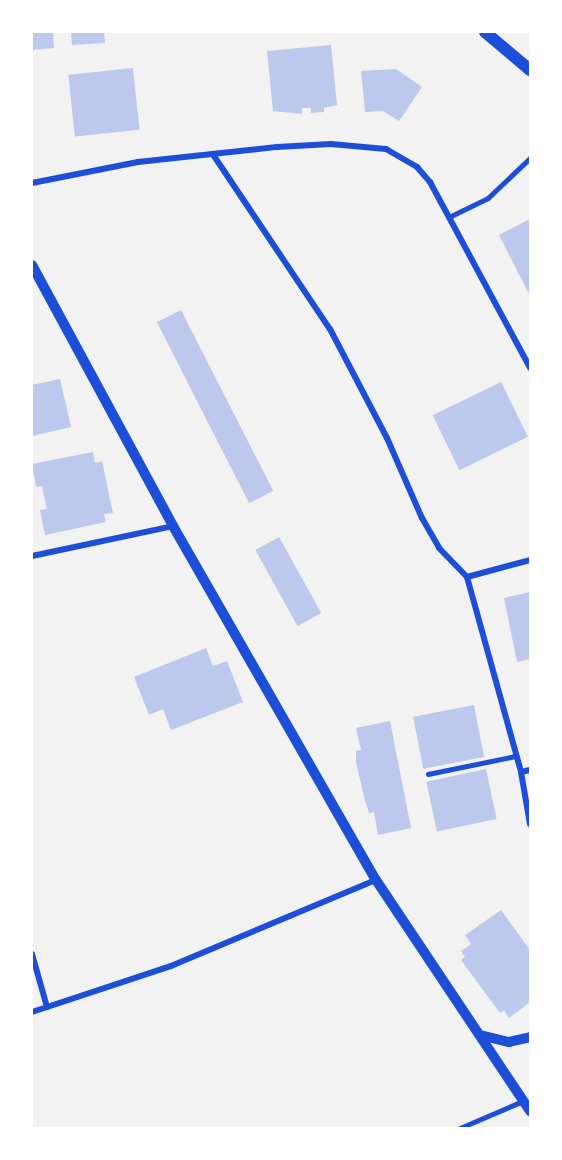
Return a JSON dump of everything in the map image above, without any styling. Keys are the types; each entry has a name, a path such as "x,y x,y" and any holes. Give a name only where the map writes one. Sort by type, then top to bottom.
{"main road":[{"path":"485,32 531,70"}],"street":[{"path":"32,183 138,162 331,144 386,149 417,167 449,217 531,368"},
{"path":"214,156 330,329 434,538 467,577 521,772 531,824"},
{"path":"32,265 173,526 376,880 531,1111"},
{"path":"32,556 173,526"},
{"path":"467,577 531,560"},
{"path":"521,772 531,770"},
{"path":"32,1012 171,966 376,880"},
{"path":"32,954 46,1007"},
{"path":"480,1035 509,1042 531,1037"}],"lane":[{"path":"449,217 488,198 531,158"},
{"path":"428,774 516,756"},
{"path":"460,1128 523,1101"}],"building":[{"path":"32,32 53,32 54,48 32,50"},
{"path":"71,32 104,32 105,43 72,45"},
{"path":"331,45 337,105 324,108 324,112 311,113 311,108 302,108 302,114 273,111 267,51"},
{"path":"133,68 139,130 75,136 68,75"},
{"path":"396,69 422,87 399,121 383,111 365,112 361,71"},
{"path":"528,220 530,222 530,296 499,235"},
{"path":"181,310 273,491 249,503 157,322"},
{"path":"60,379 71,427 32,436 32,385"},
{"path":"501,382 528,437 459,470 433,415"},
{"path":"93,452 95,463 102,461 113,513 104,514 106,522 45,535 40,510 47,509 42,486 36,487 32,464"},
{"path":"279,537 321,613 298,626 255,550"},
{"path":"530,592 530,659 517,662 504,598"},
{"path":"206,648 213,666 227,661 243,702 171,730 163,709 149,715 134,677"},
{"path":"474,705 484,757 423,769 413,717"},
{"path":"390,721 411,828 378,835 374,812 369,813 356,762 356,751 361,750 356,728"},
{"path":"486,769 497,819 437,832 426,782"},
{"path":"501,910 530,950 530,1002 509,1018 504,1010 500,1013 461,960 465,957 461,951 471,944 465,935"}]}
